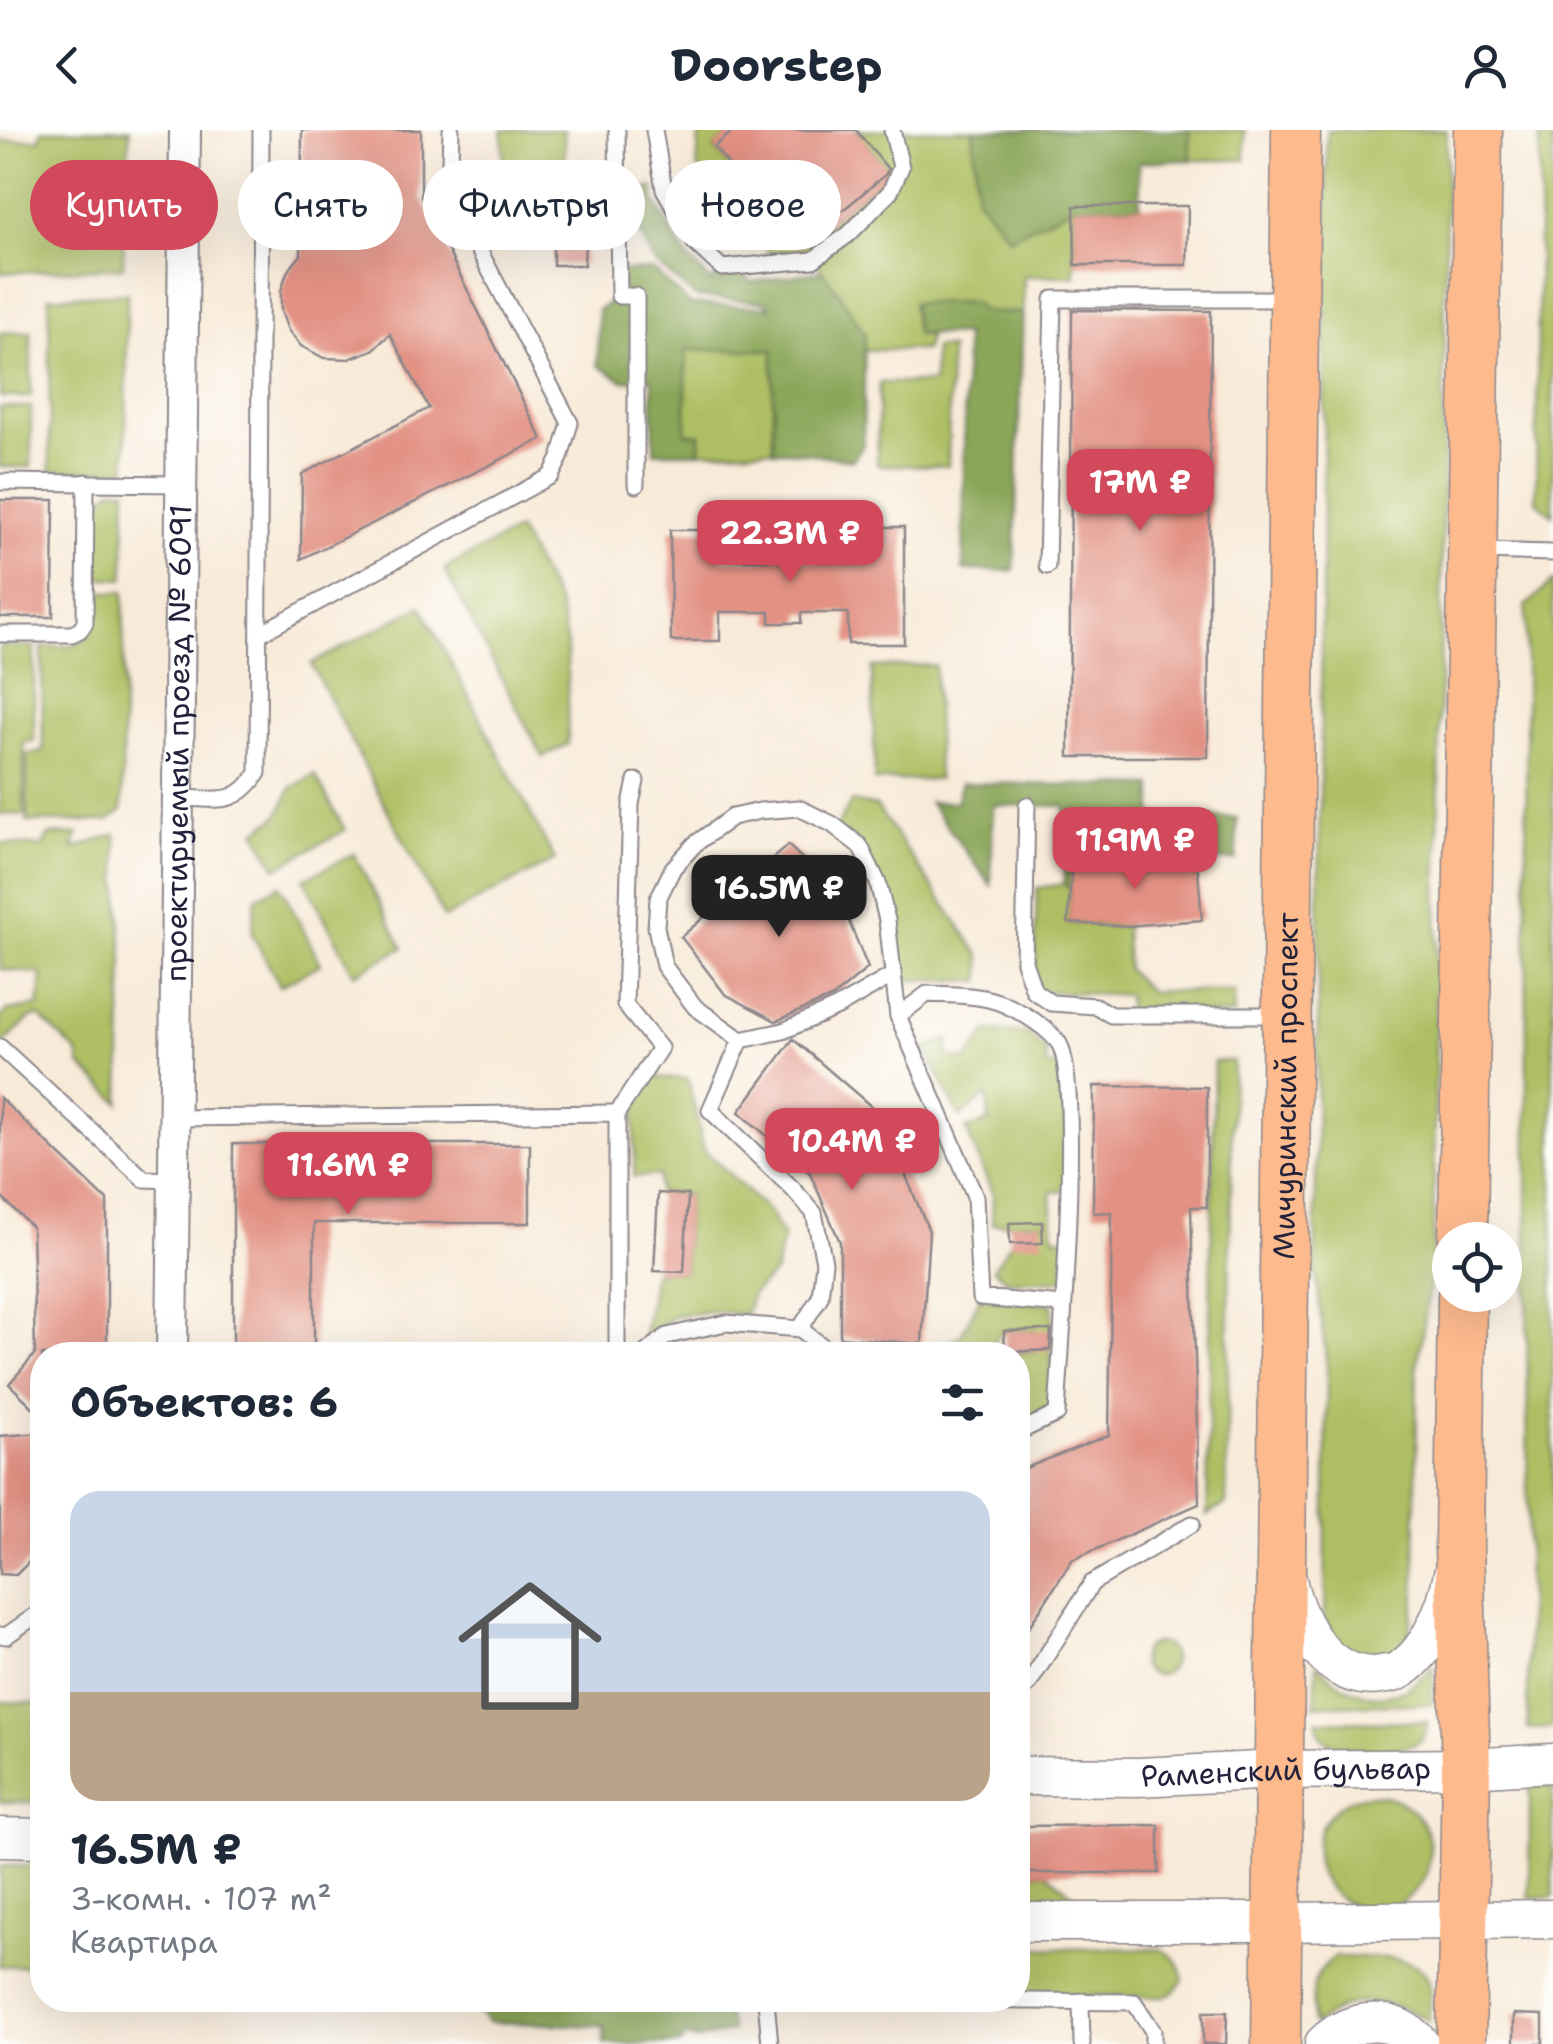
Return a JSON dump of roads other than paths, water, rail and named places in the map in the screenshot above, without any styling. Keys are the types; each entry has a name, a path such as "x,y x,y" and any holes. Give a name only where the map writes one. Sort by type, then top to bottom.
{"main road":[{"name":"Мичуринский проспект","path":"1276,2044 1296,130"},
{"path":"1463,1222 1478,130"},
{"path":"1461,2044 1466,1768 1459,1546 1462,1312"}],"street":[{"name":"проектируемый проезд № 6091","path":"172,1342 186,130"},
{"path":"1282,1558 1290,1593 1313,1640 1328,1660 1348,1673 1368,1676 1394,1673 1414,1658 1438,1624 1452,1584 1459,1546"},
{"name":"Раменский бульвар","path":"1030,1776 1138,1778 1553,1763"},
{"path":"0,1837 30,1838"},
{"path":"1030,1922 1553,1919"},
{"path":"1324,2044 1347,2026 1372,2022 1396,2026 1420,2044"}],"lane":[{"path":"178,798 232,798 246,790 258,773 261,130"},
{"path":"259,634 551,476 560,458 570,423 449,193 452,130"},
{"path":"617,130 618,296 636,296 636,484"},
{"path":"654,130 664,189 694,243 722,268 813,260 848,234 890,192 901,167 892,130"},
{"path":"1048,566 1053,299 1295,300"},
{"path":"0,482 181,484"},
{"path":"0,634 72,634 85,623 86,482"},
{"path":"1472,550 1553,553"},
{"path":"616,1342 617,1113 660,1048 625,1004 636,781"},
{"path":"1027,805 1024,962 1034,991 1052,1003 1095,1006 1111,1015 1288,1015"},
{"path":"893,975 838,1008 784,1032 741,1040 696,1007 664,966 656,927 658,900 673,868 695,844 732,817 800,808 832,824 860,846 878,883 888,920 898,1016 975,1196 980,1298 1062,1305"},
{"path":"628,906 658,900"},
{"path":"898,1016 927,994 990,1000 1032,1019 1060,1044 1068,1077 1068,1191 1057,1414 1030,1426"},
{"path":"741,1040 710,1110 814,1213 824,1262 820,1297 800,1329"},
{"path":"0,1047 144,1180 174,1180"},
{"path":"174,1118 617,1113"},
{"path":"659,1342 667,1336 726,1323 800,1329 817,1342"},
{"path":"1030,1681 1092,1584 1192,1524"},
{"path":"0,1635 6,1636 30,1619"},
{"path":"1030,2001 1134,2002 1153,2031 1153,2044"},
{"path":"1081,2001 1082,2044"},
{"path":"767,2012 770,2044"}]}
